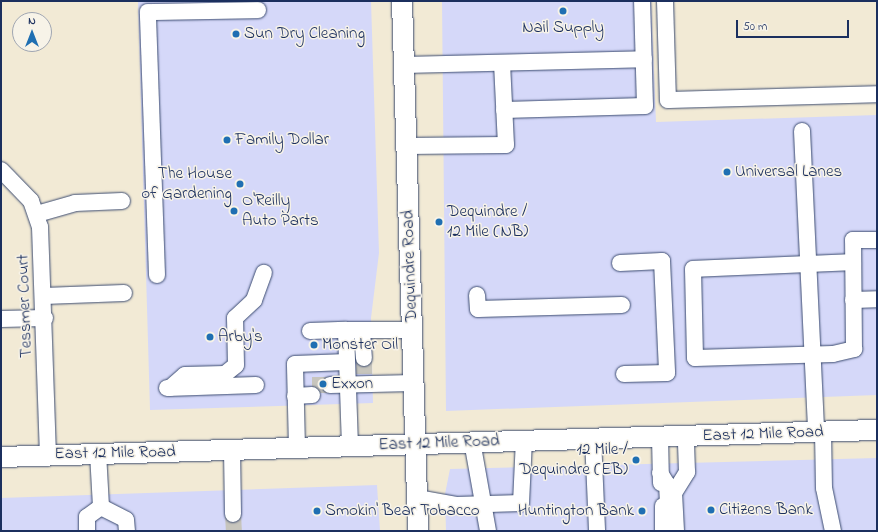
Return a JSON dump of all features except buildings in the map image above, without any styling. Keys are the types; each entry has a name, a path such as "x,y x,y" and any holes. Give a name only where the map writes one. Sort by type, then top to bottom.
{"main road":[{"name":"Dequindre Road","path":"402,1 418,531"},
{"name":"East 12 Mile Road","path":"1,457 48,454 297,448 524,439 877,430"}],"street":[{"path":"504,110 645,106 642,1"},
{"path":"664,1 668,100 877,94"},
{"path":"157,276 148,12 258,10"},
{"path":"404,65 644,59"},
{"path":"406,146 506,145 502,63"},
{"path":"802,131 812,355 824,488 833,531"},
{"name":"Tessmer Court","path":"1,170 26,193 37,214 42,245 48,454"},
{"path":"37,214 90,201 122,201"},
{"path":"853,262 693,269 695,358 812,355 854,348 853,240 877,240"},
{"path":"620,263 662,261 667,373 624,374"},
{"path":"256,385 166,388 185,375 225,374 236,365 235,318 254,300 264,274"},
{"path":"44,296 124,293"},
{"path":"477,295 478,309 622,305"},
{"path":"853,300 877,299"},
{"path":"1,319 45,318"},
{"path":"354,330 364,358"},
{"path":"350,446 347,362 354,330"},
{"path":"310,331 412,330"},
{"path":"297,448 295,364 347,362"},
{"path":"330,390 348,390 364,381 413,383"},
{"path":"295,391 312,390"},
{"path":"660,436 663,531"},
{"path":"676,531 674,493 687,472 686,436"},
{"path":"593,438 597,531"},
{"path":"417,498 457,505 521,503 524,439"},
{"path":"472,441 488,531"},
{"path":"232,450 233,514"},
{"path":"98,453 101,507"},
{"path":"660,473 667,484 669,531"},
{"path":"87,531 87,517 101,507"},
{"path":"101,507 126,520 127,531"}],"shaded area":[{"path":"138,1 371,1 379,253 371,318 373,403 150,410"},
{"path":"442,1 651,1 656,122 877,115 877,395 446,411"},
{"path":"877,458 877,531 446,531 445,494 450,469"},
{"path":"377,485 380,531 1,531 1,498"}],"tunnel":[{"path":"364,358 364,376"},
{"path":"312,385 330,385"},
{"path":"233,514 234,531"}],"place":[{"name":"Nail Supply","path":"563,11"},
{"name":"Sun Dry Cleaning","path":"236,34"},
{"name":"Family Dollar","path":"227,140"},
{"name":"Universal Lanes","path":"727,172"},
{"name":"The House of Gardening","path":"240,184"},
{"name":"O'Reilly Auto Parts","path":"234,211"},
{"name":"Dequindre / 12 Mile (NB)","path":"439,222"},
{"name":"Arby's","path":"210,337"},
{"name":"Monster Oil","path":"314,345"},
{"name":"Exxon","path":"323,384"},
{"name":"12 Mile / Dequindre (EB)","path":"636,460"},
{"name":"Citizens Bank","path":"711,510"},
{"name":"Smokin' Bear Tobacco","path":"317,511"},
{"name":"Huntington Bank","path":"642,511"}]}
